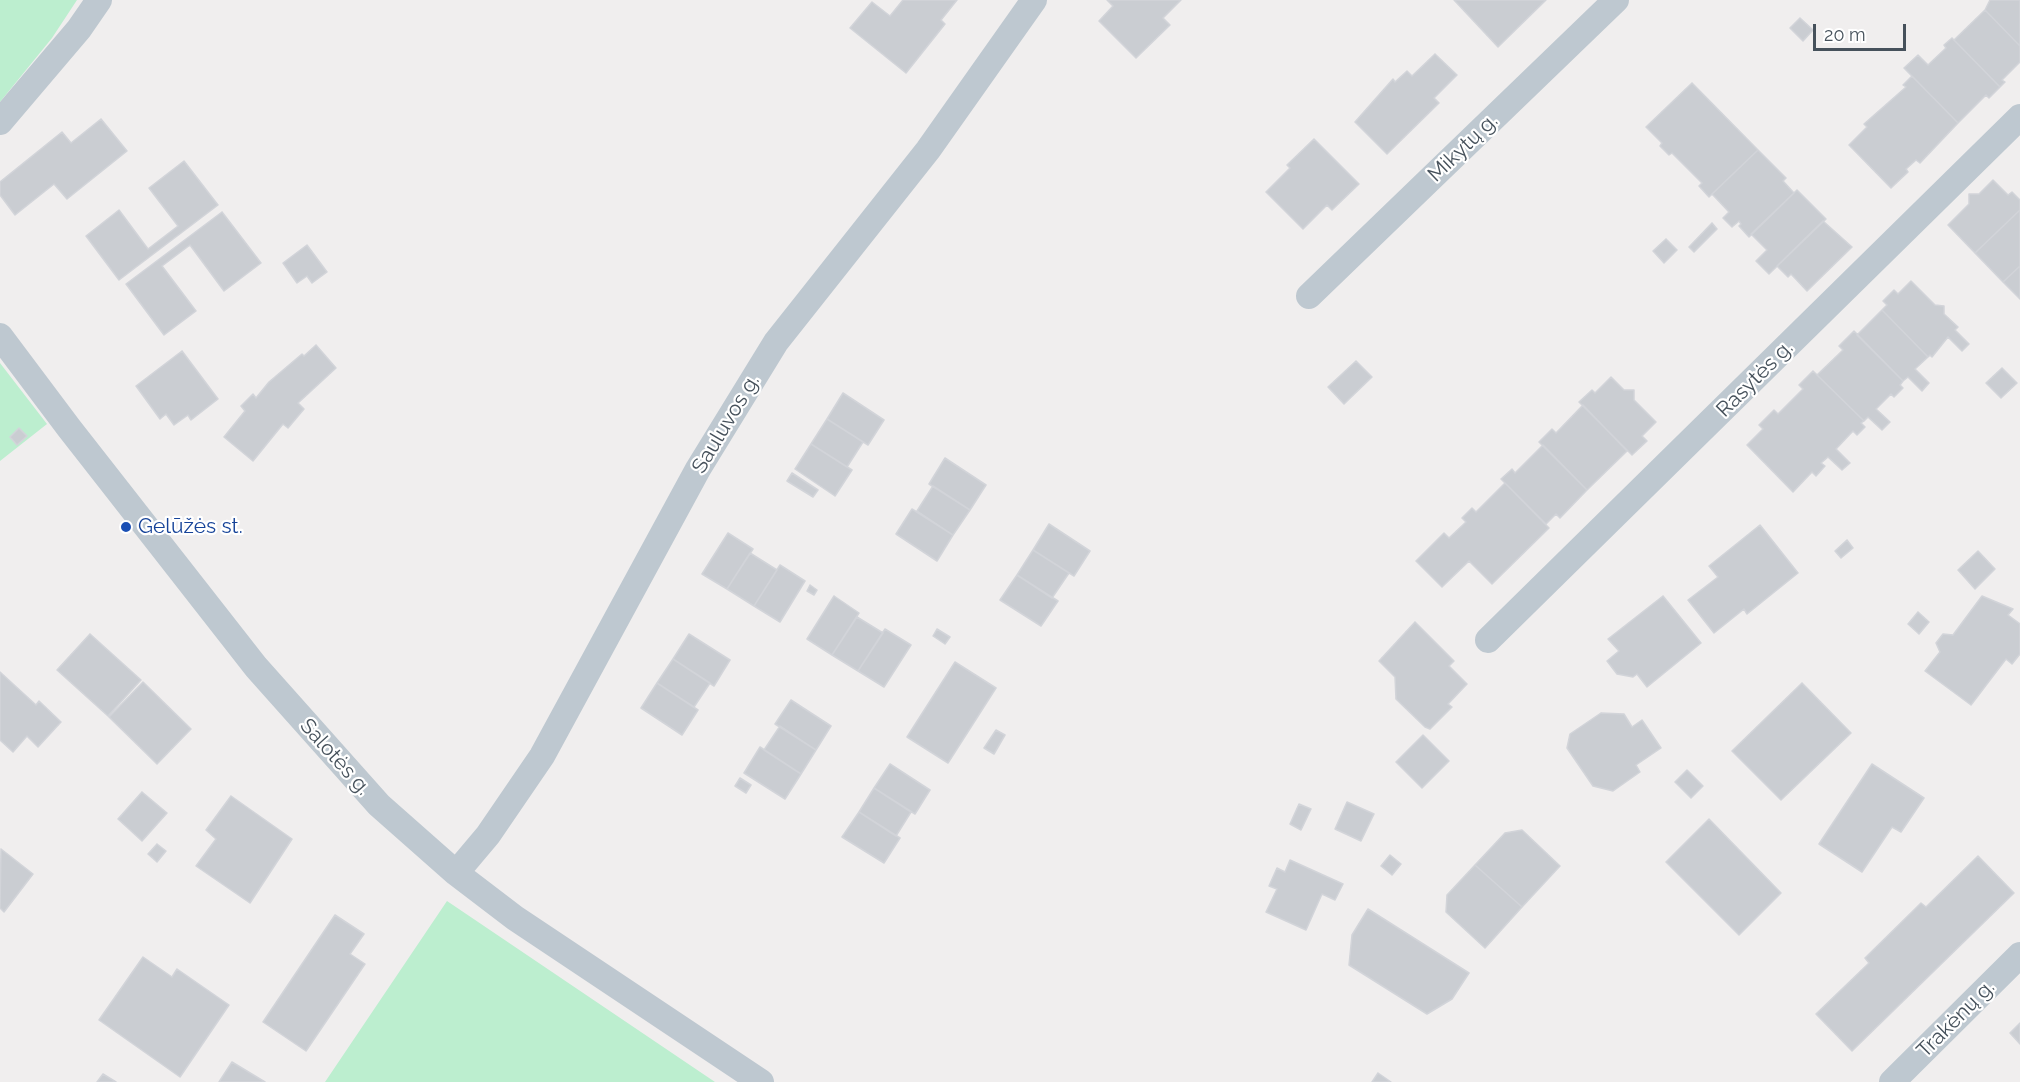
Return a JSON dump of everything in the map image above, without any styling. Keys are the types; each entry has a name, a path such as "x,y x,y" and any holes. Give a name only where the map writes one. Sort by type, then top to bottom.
{"street":[{"path":"0,122 79,29 99,0"},
{"name":"Sauluvos g.","path":"456,873 488,835 542,756 698,469 776,342 928,150 1034,0"},
{"name":"Mikytų g.","path":"1309,296 1616,0"},
{"name":"Rasytės g.","path":"1488,639 2020,117"},
{"name":"Salotės g.","path":"0,336 256,667 380,805 456,873 515,918 761,1082"},
{"name":"Trakėnų g.","path":"1892,1082 2020,955"}],"green space":[{"path":"0,0 77,0 52,38 0,102"},
{"path":"0,363 47,424 0,461"},
{"path":"447,901 715,1082 325,1082"}],"building":[{"path":"903,0 957,0 941,20 945,24 906,73 850,28 872,2 890,16"},
{"path":"1107,0 1181,0 1163,18 1170,25 1136,58 1099,21 1113,6"},
{"path":"1454,0 1546,0 1498,47"},
{"path":"1990,0 2020,0 2020,46 1985,10"},
{"path":"1985,10 2020,46 2020,62 2002,80 2005,82 2000,87 1954,40"},
{"path":"1800,18 1813,30 1803,41 1790,28"},
{"path":"1952,38 2000,87 1989,98 1986,95 1958,123 1904,68 1918,55 1928,65 1946,48 1944,45"},
{"path":"1435,54 1457,75 1434,98 1439,103 1387,154 1355,122 1393,79 1395,82 1407,71 1412,76"},
{"path":"1912,76 1958,123 1920,163 1916,160 1906,169 1908,172 1891,188 1849,145 1867,127 1864,124 1906,87 1903,85"},
{"path":"1692,83 1758,150 1709,197 1699,186 1702,183 1672,153 1669,155 1660,146 1662,143 1646,127"},
{"path":"101,119 127,151 67,199 54,184 15,215 0,195 0,182 62,132 71,143"},
{"path":"1314,139 1359,184 1332,210 1327,205 1303,229 1266,192 1290,168 1287,165"},
{"path":"1758,150 1786,178 1783,181 1794,193 1749,237 1739,226 1741,224 1739,221 1732,227 1723,218 1729,212 1712,194"},
{"path":"184,161 218,205 119,280 86,236 119,210 148,249 178,226 149,188"},
{"path":"1993,180 2008,195 2012,192 2020,200 2020,210 1975,253 1948,225 1969,204 1969,194 1979,194"},
{"path":"1797,190 1826,219 1769,274 1756,261 1767,250 1751,234"},
{"path":"2020,210 2020,266 2003,282 1975,253"},
{"path":"222,212 261,263 224,291 190,245 162,266 196,311 164,335 126,284"},
{"path":"1823,221 1852,247 1807,291 1791,274 1788,277 1777,266"},
{"path":"1712,223 1717,229 1694,252 1689,247"},
{"path":"1666,239 1677,250 1664,263 1653,251"},
{"path":"307,245 327,272 312,283 307,276 297,283 283,263"},
{"path":"2020,266 2020,299 2003,282"},
{"path":"1911,281 1935,305 1944,306 1944,314 1958,327 1955,330 1969,344 1962,351 1948,337 1932,357 1930,355 1928,357 1882,310 1887,305 1883,301 1894,290 1898,294"},
{"path":"1882,310 1928,357 1915,369 1929,383 1922,391 1908,377 1903,381 1857,335"},
{"path":"1854,331 1903,381 1900,385 1903,388 1894,397 1891,394 1876,409 1890,422 1882,430 1868,417 1864,421 1817,375 1843,350 1839,346"},
{"path":"316,345 336,368 298,403 304,409 288,428 283,424 253,461 224,437 245,411 241,406 253,394 256,398 269,382"},
{"path":"182,351 218,399 191,420 188,415 174,425 166,414 160,419 136,386"},
{"path":"1356,361 1372,377 1344,404 1328,387"},
{"path":"2002,368 2017,383 2001,398 1986,383"},
{"path":"1813,371 1864,421 1861,423 1865,427 1857,435 1853,431 1836,449 1850,463 1842,470 1828,457 1821,463 1825,466 1816,476 1812,472 1793,492 1747,445 1763,429 1759,425 1774,410 1778,414 1803,389 1799,385"},
{"path":"1611,377 1624,390 1634,390 1634,400 1656,422 1642,436 1647,441 1632,455 1579,402 1592,390 1595,393"},
{"path":"843,393 884,420 868,445 827,419"},
{"path":"1583,405 1627,451 1587,490 1539,442 1552,429 1556,433"},
{"path":"827,419 863,442 847,467 811,444"},
{"path":"19,428 27,436 17,445 10,437"},
{"path":"811,444 852,470 835,496 795,469"},
{"path":"1543,445 1587,490 1560,518 1556,514 1546,524 1501,479 1512,469 1515,473"},
{"path":"945,458 986,485 970,510 929,484"},
{"path":"792,473 818,490 813,497 787,481"},
{"path":"1505,483 1549,528 1492,584 1469,561 1442,587 1416,561 1444,533 1449,538 1466,522 1462,518 1472,508 1476,512"},
{"path":"933,486 970,510 953,535 917,511"},
{"path":"912,509 953,535 937,561 896,534"},
{"path":"1049,524 1090,551 1074,576 1033,550"},
{"path":"1760,525 1798,573 1747,614 1744,609 1714,633 1688,600 1718,577 1709,566"},
{"path":"728,533 753,549 727,589 702,574"},
{"path":"1847,540 1853,548 1841,558 1835,551"},
{"path":"1033,550 1069,573 1052,598 1017,575"},
{"path":"1978,551 1995,569 1975,589 1958,570"},
{"path":"750,553 777,570 754,606 727,589"},
{"path":"780,565 805,581 780,622 754,606"},
{"path":"1017,575 1058,601 1041,626 1000,600"},
{"path":"810,585 817,590 814,595 807,591"},
{"path":"834,596 859,613 832,655 807,639"},
{"path":"1663,596 1701,643 1647,687 1637,674 1633,677 1617,674 1607,661 1619,651 1608,639"},
{"path":"1982,596 2013,609 2008,615 2020,624 2020,654 2012,664 2006,659 1971,705 1925,671 1940,652 1936,643 1943,634 1953,635"},
{"path":"1918,612 1929,622 1919,634 1908,624"},
{"path":"857,617 883,633 858,671 832,655"},
{"path":"1415,622 1454,661 1449,666 1467,684 1448,704 1452,707 1430,729 1425,727 1396,699 1395,677 1379,661"},
{"path":"885,629 911,645 884,687 858,671"},
{"path":"937,629 950,637 945,644 933,636"},
{"path":"90,634 141,680 108,716 57,670"},
{"path":"689,634 730,660 714,686 673,659"},
{"path":"673,659 710,683 694,707 657,683"},
{"path":"955,662 996,688 948,763 907,737"},
{"path":"0,672 36,705 39,701 61,722 38,747 27,736 13,752 0,740"},
{"path":"143,682 191,729 157,764 109,717"},
{"path":"657,683 698,710 682,735 641,708"},
{"path":"1802,683 1851,733 1781,800 1732,751"},
{"path":"791,700 831,726 816,750 775,724"},
{"path":"1601,713 1624,714 1632,727 1642,720 1661,748 1636,765 1640,772 1613,791 1593,786 1567,748 1570,734"},
{"path":"780,726 816,750 801,774 764,750"},
{"path":"996,730 1005,735 994,754 984,748"},
{"path":"1423,735 1449,761 1422,788 1396,762"},
{"path":"760,747 801,774 785,799 744,773"},
{"path":"890,764 930,790 915,814 874,788"},
{"path":"1872,764 1924,798 1901,832 1892,827 1862,872 1819,844"},
{"path":"1687,770 1703,786 1691,798 1675,782"},
{"path":"740,778 751,785 746,793 735,786"},
{"path":"874,788 911,812 896,836 859,812"},
{"path":"142,792 167,813 142,841 118,819"},
{"path":"231,796 292,839 250,903 196,866 216,839 206,830"},
{"path":"1347,802 1374,814 1361,841 1335,829"},
{"path":"1299,804 1311,809 1301,830 1290,824"},
{"path":"859,812 900,838 884,863 842,837"},
{"path":"1709,819 1781,893 1739,935 1666,862"},
{"path":"1522,830 1560,866 1522,907 1475,865 1505,833"},
{"path":"157,844 166,851 157,862 148,854"},
{"path":"1,849 33,874 4,912 0,908"},
{"path":"1390,855 1401,864 1392,875 1381,866"},
{"path":"1978,856 2014,893 1852,1051 1816,1014 1869,963 1865,958 1921,903 1926,907"},
{"path":"1290,860 1343,884 1335,900 1322,894 1306,930 1266,912 1277,889 1269,886 1277,868 1285,872"},
{"path":"1475,865 1522,907 1485,948 1446,912 1447,895"},
{"path":"1368,909 1469,973 1452,999 1427,1014 1349,965 1352,935"},
{"path":"335,915 364,934 350,954 365,964 306,1051 263,1022"},
{"path":"143,957 172,977 177,969 229,1005 180,1077 99,1020"},
{"path":"2020,1023 2020,1044 2010,1033"},
{"path":"232,1062 265,1082 219,1082"},
{"path":"1378,1073 1391,1082 1372,1082"},
{"path":"103,1074 116,1082 97,1082"}],"place":[{"name":"Gelūžės st.","path":"126,527"}]}
